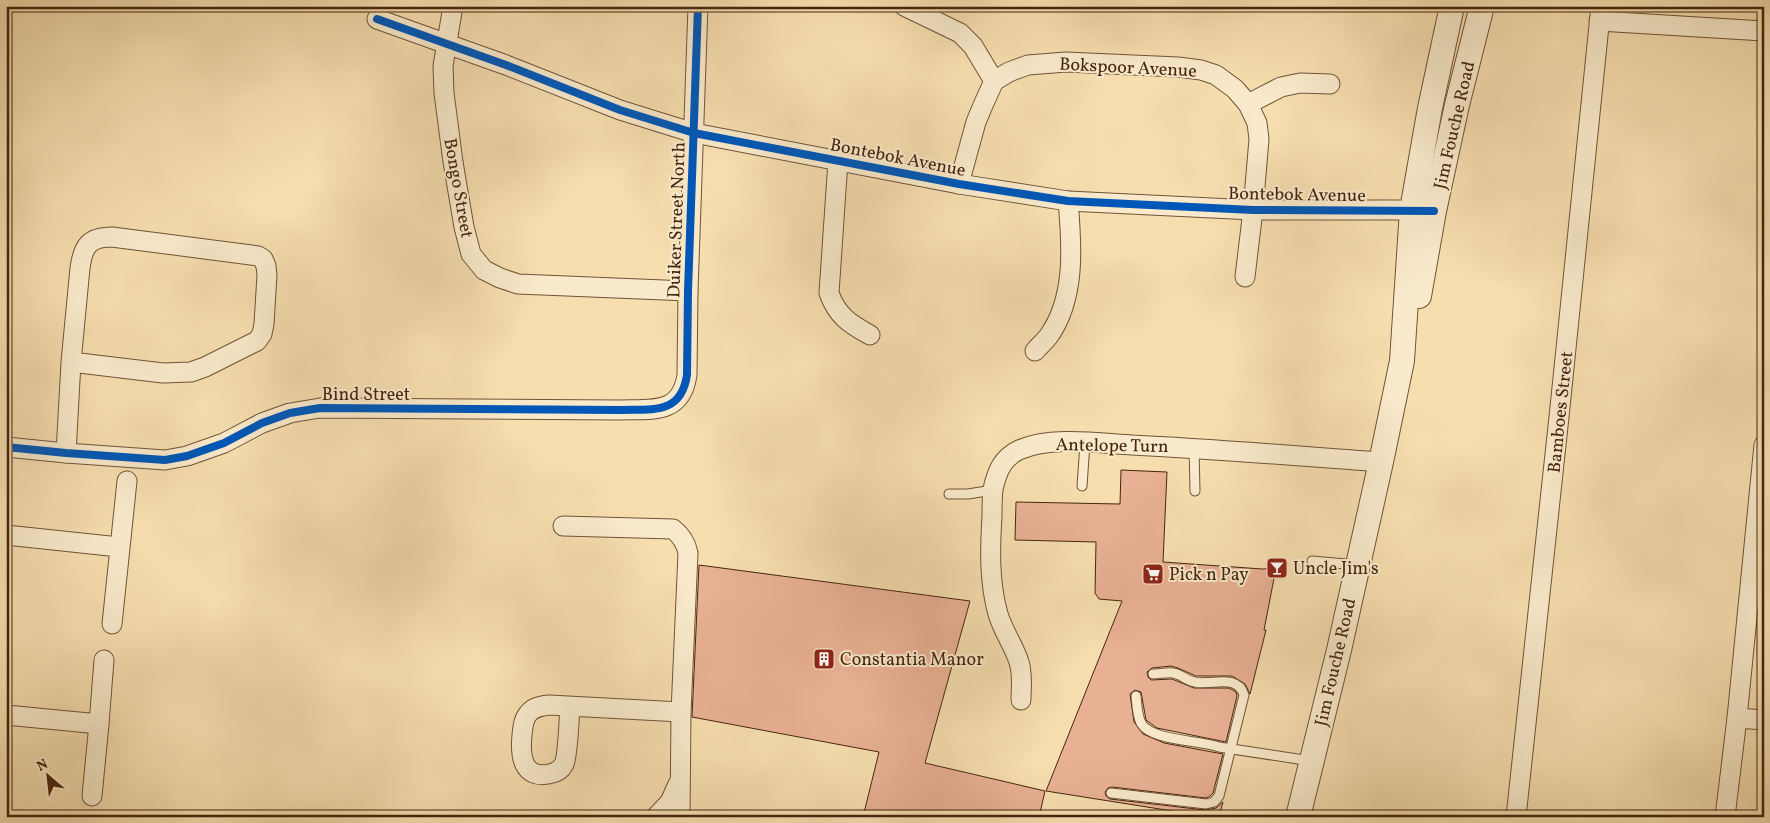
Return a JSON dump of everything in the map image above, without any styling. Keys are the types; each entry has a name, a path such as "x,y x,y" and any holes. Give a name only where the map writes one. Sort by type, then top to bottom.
{"street":[{"name":"Bongo Street","path":"453,6 444,66 444,93 464,227 472,254 484,270 518,284 688,292"},
{"name":"Duiker Street North","path":"687,375 698,6"},
{"path":"904,6 960,34 973,46 994,81 976,122 959,184"},
{"path":"1452,6 1481,10"},
{"name":"Jim Fouche Road","path":"1298,817 1339,650 1402,361 1423,210 1430,108 1452,6"},
{"name":"Jim Fouche Road","path":"1423,210 1457,105 1481,10"},
{"path":"1600,14 1764,31"},
{"name":"Bamboes Street","path":"1516,817 1600,14"},
{"name":"Bontebok Avenue","path":"377,19 620,110 694,133 959,184 1068,201 1253,210 1423,210"},
{"name":"Bokspoor Avenue","path":"994,81 1009,72 1028,65 1066,62 1178,67 1201,70 1216,75 1235,89 1248,104 1257,122 1259,139 1245,277"},
{"path":"1248,104 1280,87 1300,83 1330,84"},
{"path":"838,161 829,293 834,307 842,316 852,325 870,336"},
{"path":"1034,351 1048,337 1060,315 1067,291 1071,234 1068,201"},
{"path":"66,453 71,362 82,256 87,245 95,239 112,237 258,256 265,262 268,275 262,334 257,341 248,346 191,372 163,373 71,362"},
{"name":"Bind Street","path":"6,447 165,460 187,456 224,443 262,423 290,413 320,408 620,410 663,408 674,403 679,398 685,388 687,375"},
{"name":"Antelope Turn","path":"1022,700 1020,664 999,617 991,578 993,490 1000,466 1008,456 1019,450 1044,444 1085,443 1194,448 1381,462"},
{"path":"1725,817 1737,718 1764,445"},
{"path":"112,624 126,481"},
{"path":"563,526 673,529 680,534 686,543 688,553 681,712 680,817"},
{"path":"6,536 120,547"},
{"path":"92,796 100,724 104,660"},
{"path":"570,707 681,712"},
{"path":"6,715 100,724"},
{"path":"1737,718 1764,720"},
{"path":"656,817 670,802 680,781"}],"lane":[{"path":"1082,486 1085,443"},
{"path":"1194,448 1195,491"},
{"path":"949,494 993,490"},
{"path":"1312,561 1358,565"},
{"path":"1111,793 1194,804 1210,803 1217,799 1244,695 1240,686 1222,682 1194,682 1173,673 1153,674"},
{"path":"1136,696 1139,717 1146,729 1156,734 1184,741 1208,743 1311,761"}],"building":[{"path":"1121,470 1167,472 1163,562 1262,569 1276,568 1264,630 1266,630 1250,694 1245,684 1232,676 1196,676 1171,666 1152,668 1147,672 1151,680 1172,679 1194,688 1229,688 1236,692 1237,696 1226,742 1157,728 1146,720 1141,692 1135,690 1130,694 1134,722 1143,734 1164,743 1223,754 1213,793 1206,798 1112,787 1108,788 1105,792 1106,796 1110,799 1205,810 1216,808 1223,802 1219,817 1046,791 1122,601 1099,599 1095,593 1096,542 1015,540 1016,502 1120,504"},
{"name":"Constantia Manor","path":"699,565 970,601 925,763 1045,791 1039,817 863,817 879,752 692,717"}],"cycle path":[{"path":"6,447 165,460 187,456 224,443 262,423 290,413 320,408 643,410 663,407 672,403 684,388 687,375 688,291 698,6"},
{"path":"377,19 506,65 620,110 694,133 959,184 1068,201 1253,210 1434,211"}],"place":[{"name":"Uncle Jim's","path":"1277,568"},
{"name":"Pick n Pay","path":"1153,574"},
{"name":"Constantia Manor","path":"824,659"}]}
